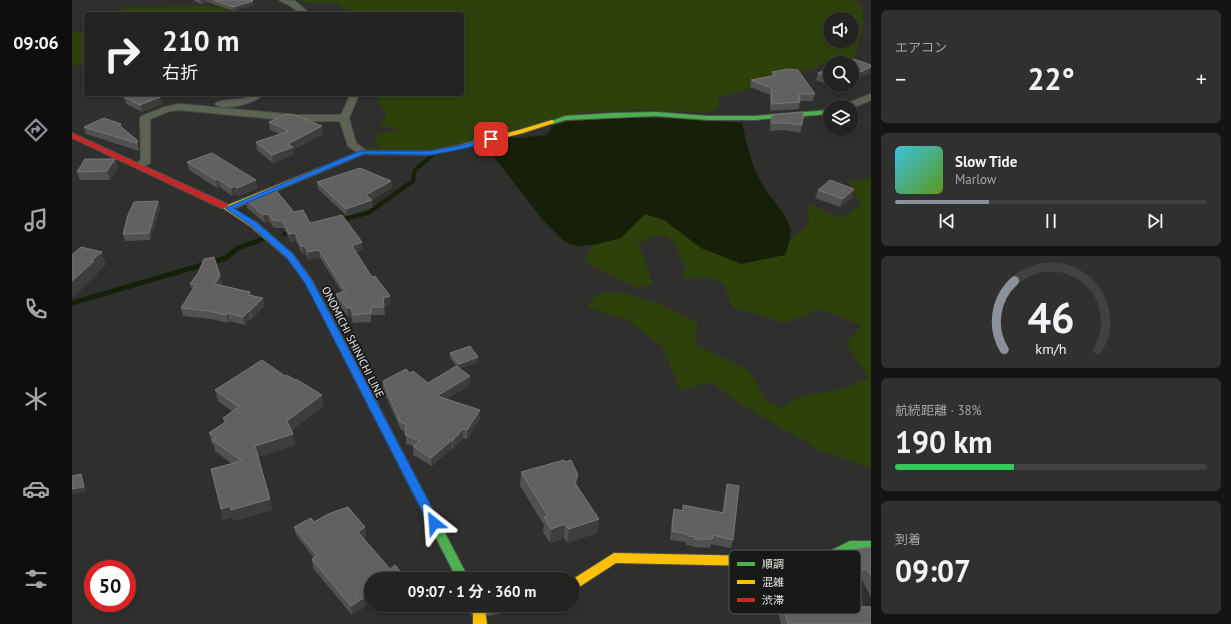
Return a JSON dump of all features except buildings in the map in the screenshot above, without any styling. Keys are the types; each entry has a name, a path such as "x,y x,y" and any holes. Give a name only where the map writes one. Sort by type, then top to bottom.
{"street":[{"path":"283,0 292,3 303,12"},
{"path":"140,166 145,164 146,159 145,118 168,109 241,103 258,96"},
{"path":"354,96 344,118 350,144 363,152"},
{"path":"859,102 871,97"},
{"path":"180,107 296,118 344,118"},
{"path":"228,208 363,152 430,153 462,147 476,142 521,132 565,118 655,114 709,118 754,118 823,113"},
{"name":"ONOMICHI SHINICHI LINE","path":"72,135 228,208 253,224 290,256 309,282 460,572"},
{"path":"843,550 850,546 871,546"},
{"path":"580,581 614,558 729,560"}],"green space":[{"path":"300,0 855,0 860,6 862,12 863,28 859,44 859,12 823,12 823,48 857,48 854,56 823,56 823,64 814,69 780,73 768,81 749,89 719,97 718,109 702,113 638,110 580,113 454,147 370,155 365,146 382,148 373,139 381,133 400,130 380,125 387,115 376,96 464,96 464,12 351,12 337,3 302,2"},
{"path":"201,6 225,7 232,12 119,12 124,8"},
{"path":"72,32 84,32 84,64 72,65"},
{"path":"871,177 871,468 821,451 736,401 712,382 680,390 663,347 627,320 587,307 598,293 624,293 659,304 697,323 696,345 749,371 765,400 781,408 802,396 841,390 869,378 846,344 861,325 820,309 785,323 733,307 723,283 708,277 683,279 685,265 673,242 661,234 638,243 653,284 634,287 585,262 593,245 621,238 645,214 664,220 701,248 785,255 791,238 808,226 809,204 840,218 861,205 849,182"}],"shaded area":[{"path":"617,118 659,118 742,123 756,172 789,225 790,237 785,255 741,264 701,248 664,220 645,214 621,238 593,245 576,246 565,242 541,218 485,145 502,136 519,138 547,135 552,126 565,122"}],"waterway":[{"path":"340,220 368,213 413,181 415,170 435,153"},
{"path":"284,234 293,232"},
{"path":"72,303 226,258 238,248 263,239"}],"traffic: fast":[{"path":"552,122 565,118 613,115 655,114 709,118 754,118 823,113"},
{"path":"373,405 459,572"},
{"path":"843,550 850,546 871,546"}],"traffic: slow":[{"path":"228,208 363,152 430,153 462,147 476,142 521,132 552,122"},
{"path":"224,206 253,224 290,256 309,282 373,405"},
{"path":"580,581 614,558 729,560"},
{"path":"479,612 480,624"}],"traffic: jam":[{"path":"72,135 224,206"}],"route":[{"path":"434,523 309,282 290,256 253,224 228,208 363,152 430,153 462,147 491,139"}]}
